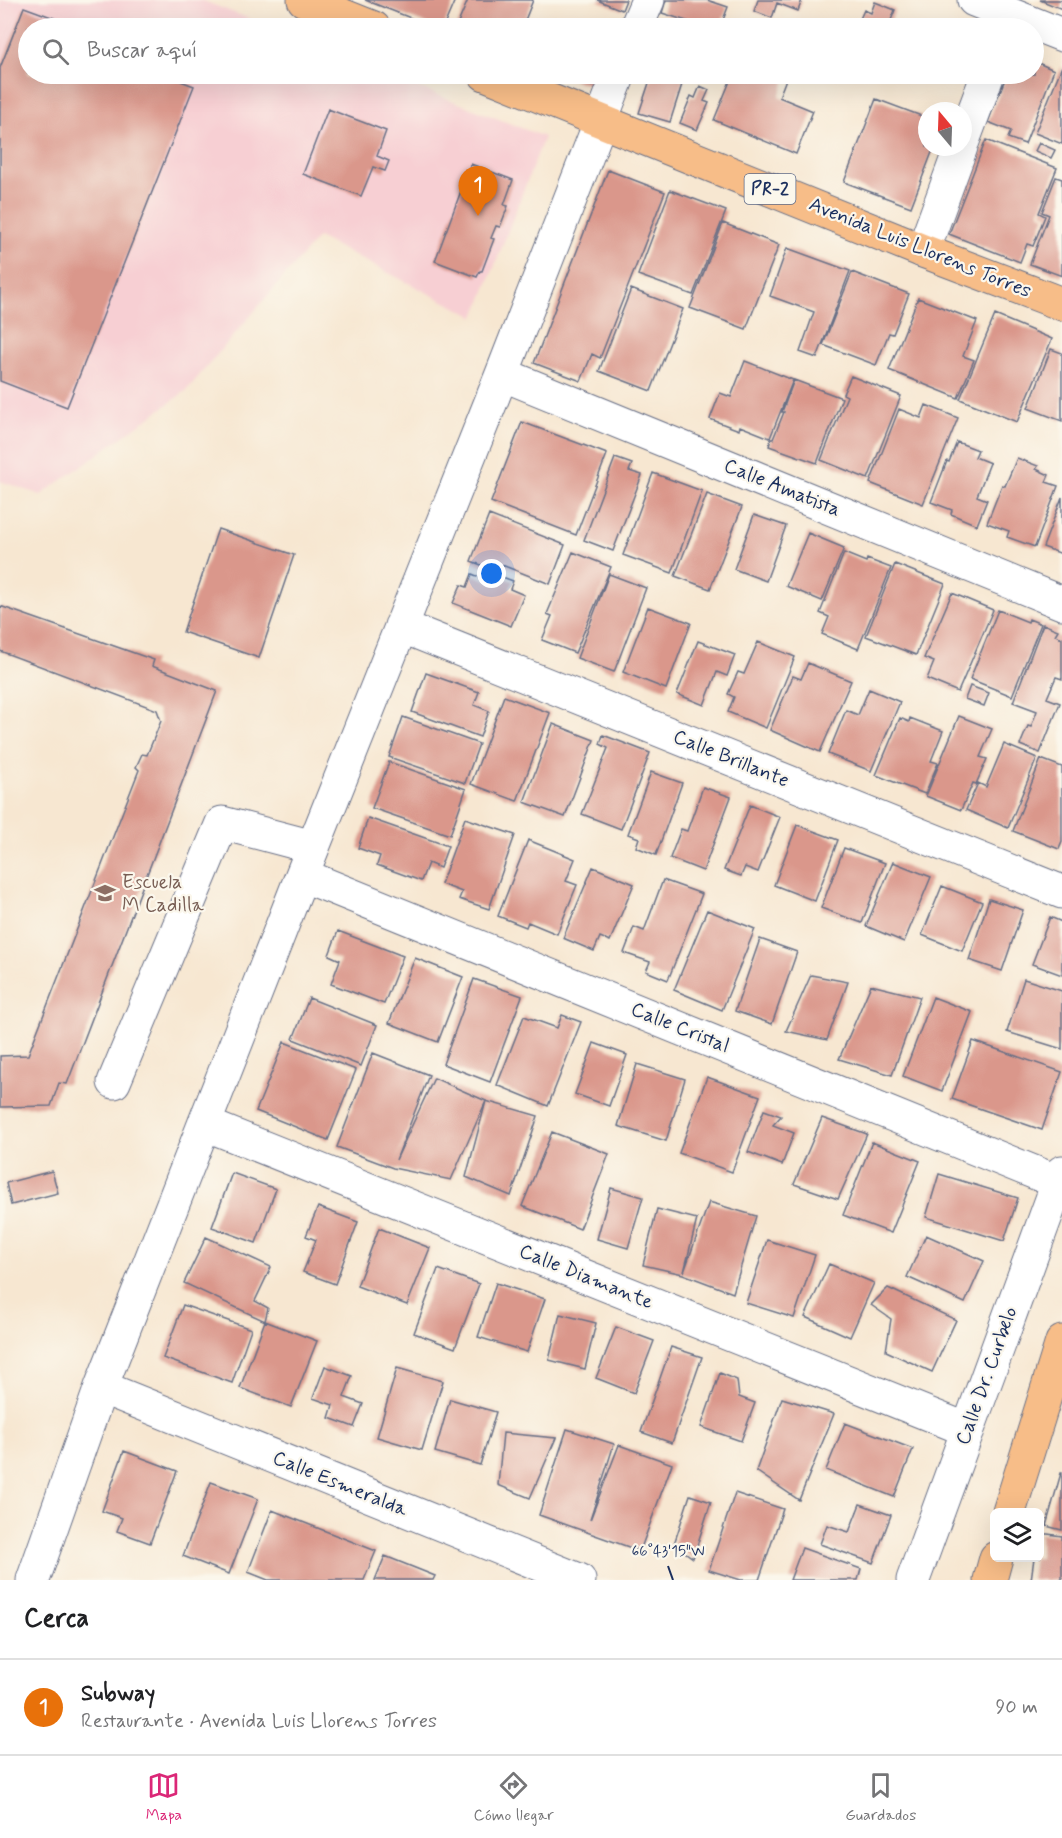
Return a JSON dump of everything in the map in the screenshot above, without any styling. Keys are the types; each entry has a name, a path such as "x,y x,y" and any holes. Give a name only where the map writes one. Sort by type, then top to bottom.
{"main road":[{"path":"304,0 349,18"},
{"name":"Avenida Luis Llorens Torres","path":"510,84 1060,303"},
{"path":"1010,1508 1062,1342"},
{"path":"990,1580 995,1562"}],"street":[{"path":"640,18 648,0"},
{"path":"974,0 1009,14"},
{"path":"1044,28 1062,35"},
{"path":"33,1580 101,1387 615,84"},
{"path":"972,117 984,84"},
{"path":"923,250 958,156"},
{"name":"Calle Amatista","path":"502,374 1062,603"},
{"name":"Calle Brillante","path":"401,626 1062,892"},
{"name":"Calle Cristal","path":"114,1082 222,823 307,861 1060,1177"},
{"name":"Calle Diamante","path":"205,1124 968,1430"},
{"name":"Calle Dr. Curbelo","path":"913,1580 1060,1177"},
{"name":"Calle Esmeralda","path":"101,1387 579,1580"}],"shaded area":[{"path":"0,0 201,0 247,18 18,18 18,84 410,84 544,137 475,317 318,237 186,391 41,495 0,481"}],"building":[{"path":"365,0 455,0 447,18 411,18"},
{"path":"468,0 533,0 526,18 460,18"},
{"path":"597,0 626,0 622,10"},
{"path":"666,0 707,0 728,7 724,18 677,18 662,13"},
{"path":"758,0 802,0 798,11 777,3 772,18 754,11"},
{"path":"1040,0 1062,0 1062,9"},
{"path":"875,2 895,10 892,18 860,18 864,10 871,13"},
{"path":"24,7 54,18 20,18"},
{"path":"18,22 18,84 189,84 194,86 67,407 0,381 0,68"},
{"path":"1044,66 1054,70 1025,144 1008,138 1011,131 988,122 1003,84 1044,84"},
{"path":"1062,66 1062,144 1035,133"},
{"path":"649,84 682,84 670,122 639,113"},
{"path":"729,84 784,84 779,97 813,111 796,154 714,120"},
{"path":"700,86 709,90 704,101 709,103 697,130 680,123 691,96 695,98"},
{"path":"876,99 918,115 918,156 931,156 911,207 844,182"},
{"path":"328,109 386,131 377,156 389,161 385,171 373,167 361,196 303,174"},
{"path":"986,140 1057,168 1039,213 1045,216 1033,246 1027,244 1020,262 949,234"},
{"path":"1039,143 1055,150 1051,158 1035,151"},
{"path":"471,164 513,180 504,205 508,206 500,227 496,226 491,238 494,239 482,271 477,277 435,261"},
{"path":"608,170 665,192 600,358 592,354 581,381 534,363"},
{"path":"1056,177 1062,179 1062,276 1030,264 1049,215 1042,212"},
{"path":"670,190 726,211 693,295 638,275"},
{"path":"723,223 779,245 746,329 690,308"},
{"path":"787,248 850,271 817,358 800,352 814,312 770,296"},
{"path":"852,272 909,294 893,334 889,333 876,365 823,345"},
{"path":"631,289 683,309 651,391 599,371"},
{"path":"918,298 977,321 963,356 974,360 958,398 889,370"},
{"path":"995,315 1052,339 1017,422 960,399"},
{"path":"1051,349 1062,353 1062,421 1028,408"},
{"path":"745,361 793,380 770,438 740,426 739,430 710,419 720,393 731,397"},
{"path":"851,376 901,396 868,479 821,460 847,396 843,394"},
{"path":"794,380 842,398 817,463 769,446 784,412 782,412"},
{"path":"926,405 958,418 923,504 870,483 899,409 921,418"},
{"path":"522,422 607,454 576,535 491,502"},
{"path":"957,442 978,450 975,457 990,463 977,496 987,500 977,525 951,514 952,510 931,502"},
{"path":"615,458 632,464 629,471 642,475 613,551 584,540"},
{"path":"1017,458 1038,466 1036,469 1049,475 1046,482 1058,486 1035,547 1007,537 1009,531 987,523 1002,485 1005,486"},
{"path":"653,473 702,491 672,573 623,555"},
{"path":"707,494 742,507 710,589 675,576"},
{"path":"1062,497 1062,554 1043,547"},
{"path":"489,515 565,545 550,584 502,565 499,572 471,561"},
{"path":"754,515 786,526 766,581 734,569"},
{"path":"218,529 294,555 259,658 183,632"},
{"path":"808,533 844,548 822,601 786,586"},
{"path":"573,552 611,567 575,653 542,640 552,616 547,614"},
{"path":"844,553 866,562 867,559 891,568 858,649 822,634 829,617 820,613"},
{"path":"895,564 945,584 916,655 866,636"},
{"path":"472,574 494,583 497,575 513,581 510,589 524,595 511,626 453,603 461,585 467,587"},
{"path":"609,574 646,588 614,672 577,658"},
{"path":"952,593 993,610 958,692 927,679 934,662 924,658"},
{"path":"0,606 154,660 152,666 217,691 67,1084 59,1083 51,1106 0,1107 0,1056 28,1055 139,770 136,767 142,754 147,755 161,721 157,710 0,651"},
{"path":"648,607 691,623 666,689 623,672"},
{"path":"998,610 1028,622 1029,619 1041,624 1012,696 970,679"},
{"path":"1043,624 1058,630 1055,635 1062,638 1062,679 1056,677 1047,698 1060,703 1040,753 1020,745 1037,711 1013,702"},
{"path":"698,641 735,655 727,676 717,672 704,705 677,694"},
{"path":"758,642 795,657 766,728 728,712 734,697 728,694 738,672 744,674"},
{"path":"808,663 851,681 820,752 770,730 793,676 801,679"},
{"path":"426,673 479,692 474,705 489,711 480,737 412,712"},
{"path":"970,686 989,693 984,706 965,699"},
{"path":"869,689 900,702 871,771 828,754 846,710 858,715"},
{"path":"504,696 550,713 517,801 471,784"},
{"path":"959,716 992,729 980,757 987,759 961,810 926,796"},
{"path":"403,717 479,744 465,783 389,757"},
{"path":"900,718 909,722 910,718 943,731 931,761 938,763 925,794 876,775"},
{"path":"553,724 594,740 565,817 524,802"},
{"path":"603,735 650,753 621,829 582,814 608,748 600,744"},
{"path":"1004,744 1037,758 1008,828 966,810 978,783 986,787"},
{"path":"1041,759 1062,767 1062,842 1059,849 1013,831"},
{"path":"389,762 466,789 450,835 372,808"},
{"path":"651,772 682,783 656,855 636,847 639,838 628,834"},
{"path":"703,787 731,797 703,871 670,858 681,829 687,831"},
{"path":"750,805 780,817 758,872 745,867 741,876 724,870"},
{"path":"368,818 448,846 440,868 428,863 421,881 377,865 380,856 358,848"},
{"path":"465,818 515,835 489,909 459,899 462,892 441,884"},
{"path":"797,825 838,840 815,901 774,885"},
{"path":"528,840 575,859 566,881 577,885 557,934 528,922 526,927 498,916"},
{"path":"844,848 885,863 862,923 821,908"},
{"path":"893,862 931,877 904,942 866,926"},
{"path":"593,867 634,884 610,941 600,937 594,951 563,938"},
{"path":"663,880 702,894 668,980 646,971 650,962 624,953 634,927 644,931"},
{"path":"942,886 982,902 962,951 922,935"},
{"path":"989,899 1023,910 1002,971 969,960"},
{"path":"707,910 755,929 722,1010 674,990"},
{"path":"1050,917 1062,922 1062,975 1032,964"},
{"path":"338,931 403,956 384,1004 331,984 340,960 329,955"},
{"path":"760,939 797,952 772,1024 735,1011"},
{"path":"415,958 463,977 438,1042 389,1023"},
{"path":"811,975 848,982 827,1040 786,1031"},
{"path":"474,979 522,996 490,1082 443,1064"},
{"path":"1024,979 1062,991 1062,1049 1007,1032"},
{"path":"871,985 920,997 892,1075 839,1059"},
{"path":"933,997 972,1012 942,1091 903,1076"},
{"path":"309,998 377,1025 361,1066 293,1039"},
{"path":"562,1015 581,1022 548,1106 497,1085 524,1016 557,1028"},
{"path":"973,1041 1062,1072 1042,1130 952,1099"},
{"path":"284,1042 356,1070 328,1140 256,1111"},
{"path":"594,1043 627,1055 609,1106 575,1094"},
{"path":"373,1053 429,1075 396,1160 434,1078 486,1101 451,1180 393,1168 337,1147"},
{"path":"637,1064 685,1079 666,1141 618,1126"},
{"path":"707,1077 760,1096 732,1172 679,1153"},
{"path":"486,1101 538,1116 511,1196 466,1177"},
{"path":"764,1110 781,1116 773,1125 794,1133 782,1165 748,1152"},
{"path":"822,1118 867,1134 838,1199 794,1184"},
{"path":"552,1132 609,1154 580,1229 522,1206"},
{"path":"872,1142 920,1161 891,1233 843,1215"},
{"path":"52,1171 58,1193 11,1205 6,1183"},
{"path":"232,1173 276,1189 256,1243 212,1227"},
{"path":"939,1174 1018,1198 1004,1241 926,1217"},
{"path":"611,1188 643,1197 628,1248 597,1239"},
{"path":"709,1202 756,1216 733,1293 683,1274 643,1265 657,1209 697,1219 684,1272"},
{"path":"318,1207 358,1222 335,1284 303,1272 316,1240 306,1236"},
{"path":"379,1228 430,1248 407,1305 357,1286"},
{"path":"926,1235 984,1261 965,1303 907,1277"},
{"path":"206,1237 271,1267 255,1301 268,1308 265,1321 184,1283"},
{"path":"767,1240 815,1255 794,1318 746,1303"},
{"path":"829,1264 874,1283 850,1337 805,1317"},
{"path":"438,1269 479,1284 455,1348 414,1333"},
{"path":"496,1283 545,1299 527,1352 478,1337"},
{"path":"888,1288 956,1320 932,1372 886,1351 891,1319 871,1305"},
{"path":"183,1305 251,1329 232,1383 163,1358"},
{"path":"560,1314 596,1323 585,1369 549,1360"},
{"path":"265,1321 317,1341 291,1407 240,1388"},
{"path":"616,1327 654,1341 634,1393 596,1378"},
{"path":"671,1347 702,1357 672,1443 641,1432"},
{"path":"325,1366 352,1376 344,1397 363,1404 354,1427 329,1418 333,1405 313,1398"},
{"path":"397,1368 443,1381 422,1450 377,1437"},
{"path":"720,1373 737,1380 739,1397 755,1403 741,1441 701,1427"},
{"path":"782,1398 834,1414 799,1500 756,1471"},
{"path":"450,1399 496,1412 480,1465 435,1452"},
{"path":"845,1423 913,1449 894,1497 826,1470"},
{"path":"567,1429 614,1444 590,1520 619,1445 672,1464 640,1551 539,1515"},
{"path":"503,1433 556,1438 530,1498 498,1485"},
{"path":"124,1451 177,1471 150,1543 117,1531 122,1518 102,1511"},
{"path":"1062,1473 1062,1530 1046,1526"},
{"path":"211,1482 258,1499 229,1574 183,1556"},
{"path":"735,1493 783,1509 759,1580 741,1580 709,1570"},
{"path":"690,1495 711,1502 693,1558 674,1544"},
{"path":"860,1504 891,1515 873,1563 820,1544 827,1525 849,1532"},
{"path":"272,1510 376,1551 364,1580 268,1580 248,1572"},
{"path":"1044,1534 1062,1536 1062,1580 1031,1580 1033,1562 1044,1562"},
{"path":"802,1548 861,1569 858,1580 790,1580"},
{"path":"385,1556 435,1576 433,1580 375,1580"}],"place":[{"name":"Subway","path":"478,216"},
{"name":"Escuela M Cadilla","path":"105,893"}]}
